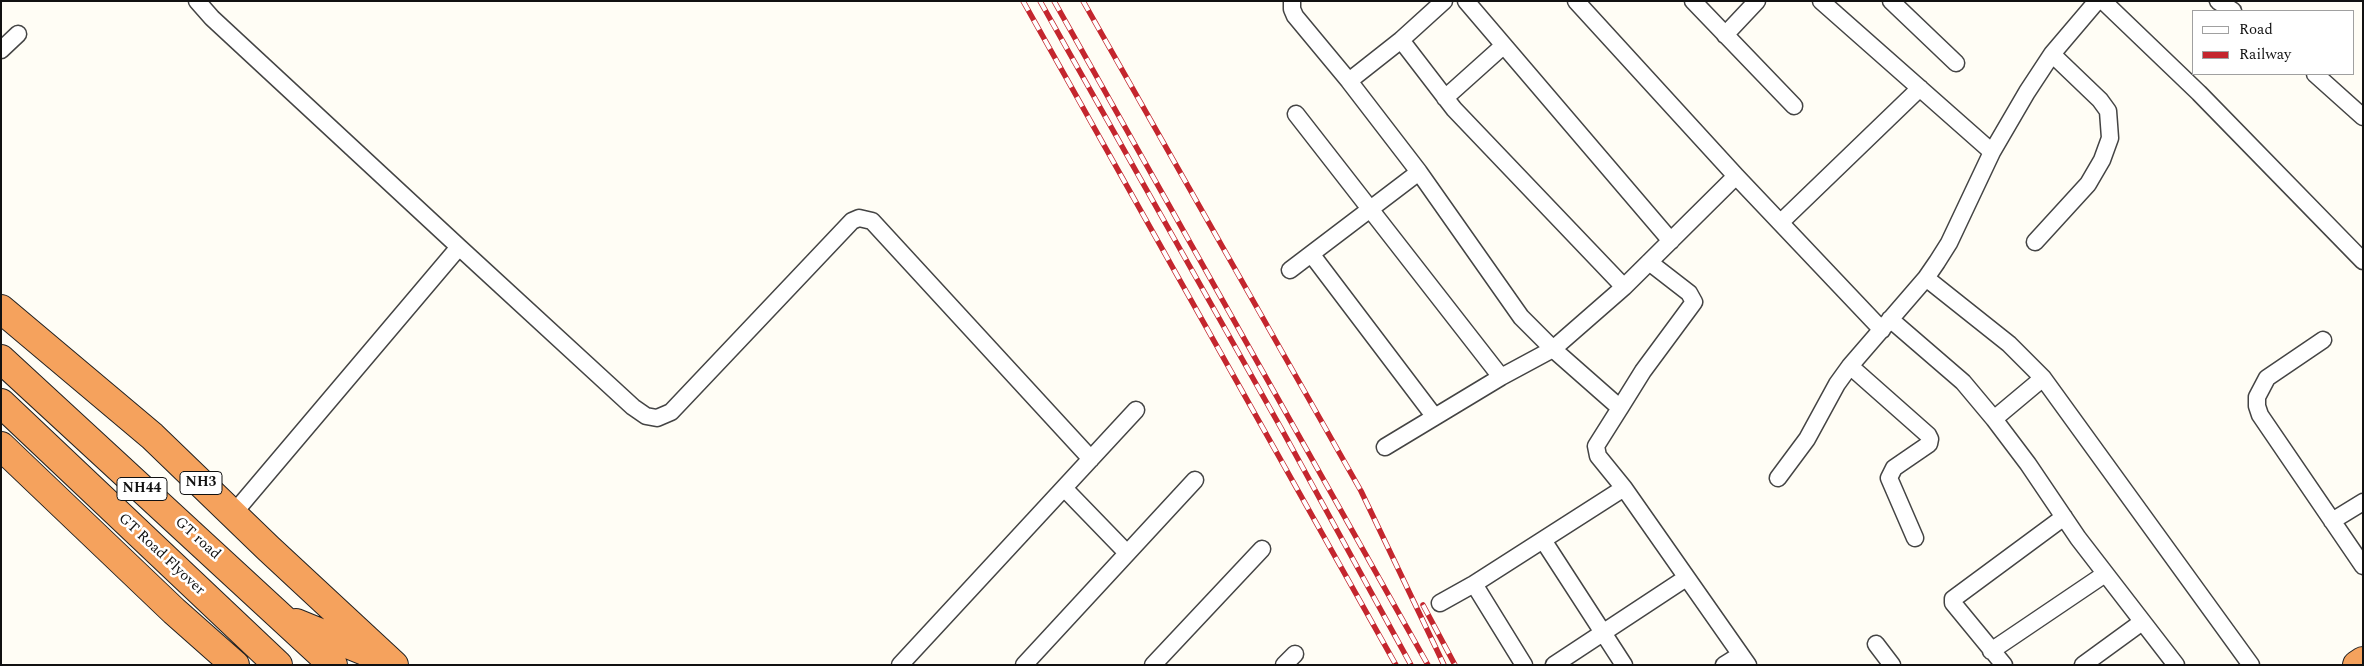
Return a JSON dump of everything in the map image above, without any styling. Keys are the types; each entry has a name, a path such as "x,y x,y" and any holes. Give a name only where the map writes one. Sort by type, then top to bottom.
{"highway":[{"name":"NH3","path":"1,309 152,436 393,663"},
{"name":"GT road","path":"1,359 284,617"},
{"name":"GT Road Flyover","path":"1,403 278,665"},
{"path":"1,446 174,611 235,665"},
{"path":"284,617 393,663"},
{"name":"NH44","path":"284,617 333,665"},
{"path":"2357,665 2363,661"}],"street":[{"path":"197,1 212,18 459,247 646,416 657,418 671,412 852,221 859,218 872,221 1091,459"},
{"path":"1292,1 1292,9 1295,16 1418,172 1520,317 1620,408"},
{"path":"1348,81 1401,40 1444,1"},
{"path":"1466,1 1671,241"},
{"path":"1576,1 1736,176 1781,222 1886,324 1963,382 2028,464 2064,517 2176,665"},
{"path":"1693,1 1794,106"},
{"path":"1725,35 1757,1"},
{"path":"1821,1 1992,152"},
{"path":"1891,1 1956,64"},
{"path":"1778,478 1808,439 1822,411 1850,366 1926,278 1948,243 1992,152 2052,54 2097,1"},
{"path":"2103,1 2199,93 2363,261"},
{"path":"2218,1 2232,10"},
{"path":"1,50 18,34"},
{"path":"1401,40 1446,98 1624,287"},
{"path":"1446,98 1503,46"},
{"path":"2035,242 2088,184 2102,160 2110,138 2108,111 2100,100 2052,54"},
{"path":"2316,75 2363,117"},
{"path":"1781,222 1920,88"},
{"path":"1296,114 1501,377"},
{"path":"1290,270 1418,172"},
{"path":"1385,447 1434,416 1553,349 1624,287 1736,176"},
{"path":"233,514 459,247"},
{"path":"1312,255 1434,416"},
{"path":"1649,262 1689,293 1694,302 1643,371 1598,441 1596,450 1744,660 1724,665"},
{"path":"1926,278 2009,344 2042,378 2251,665"},
{"path":"2324,340 2268,378 2257,397 2257,406 2260,415 2363,566"},
{"path":"1850,366 1928,435 1930,439 1929,444 1894,468 1889,478 1914,538"},
{"path":"1994,419 2042,378"},
{"path":"900,665 1136,410"},
{"path":"1024,665 1195,480"},
{"path":"1064,488 1126,553"},
{"path":"1440,602 1474,584 1624,488"},
{"path":"2332,521 2363,502"},
{"path":"2004,665 1953,603 1953,599 2064,517"},
{"path":"1543,540 1624,665"},
{"path":"1153,665 1262,548"},
{"path":"1991,651 2106,574"},
{"path":"1554,665 1686,578"},
{"path":"1474,584 1524,665"},
{"path":"2083,665 2142,622"},
{"path":"1876,644 1892,665"}],"railway":[{"path":"1023,1 1396,665"},
{"path":"1040,1 1281,428 1411,665"},
{"path":"1054,1 1428,665"},
{"path":"1083,1 1361,491 1444,665"},
{"path":"1423,605 1455,665"}]}
